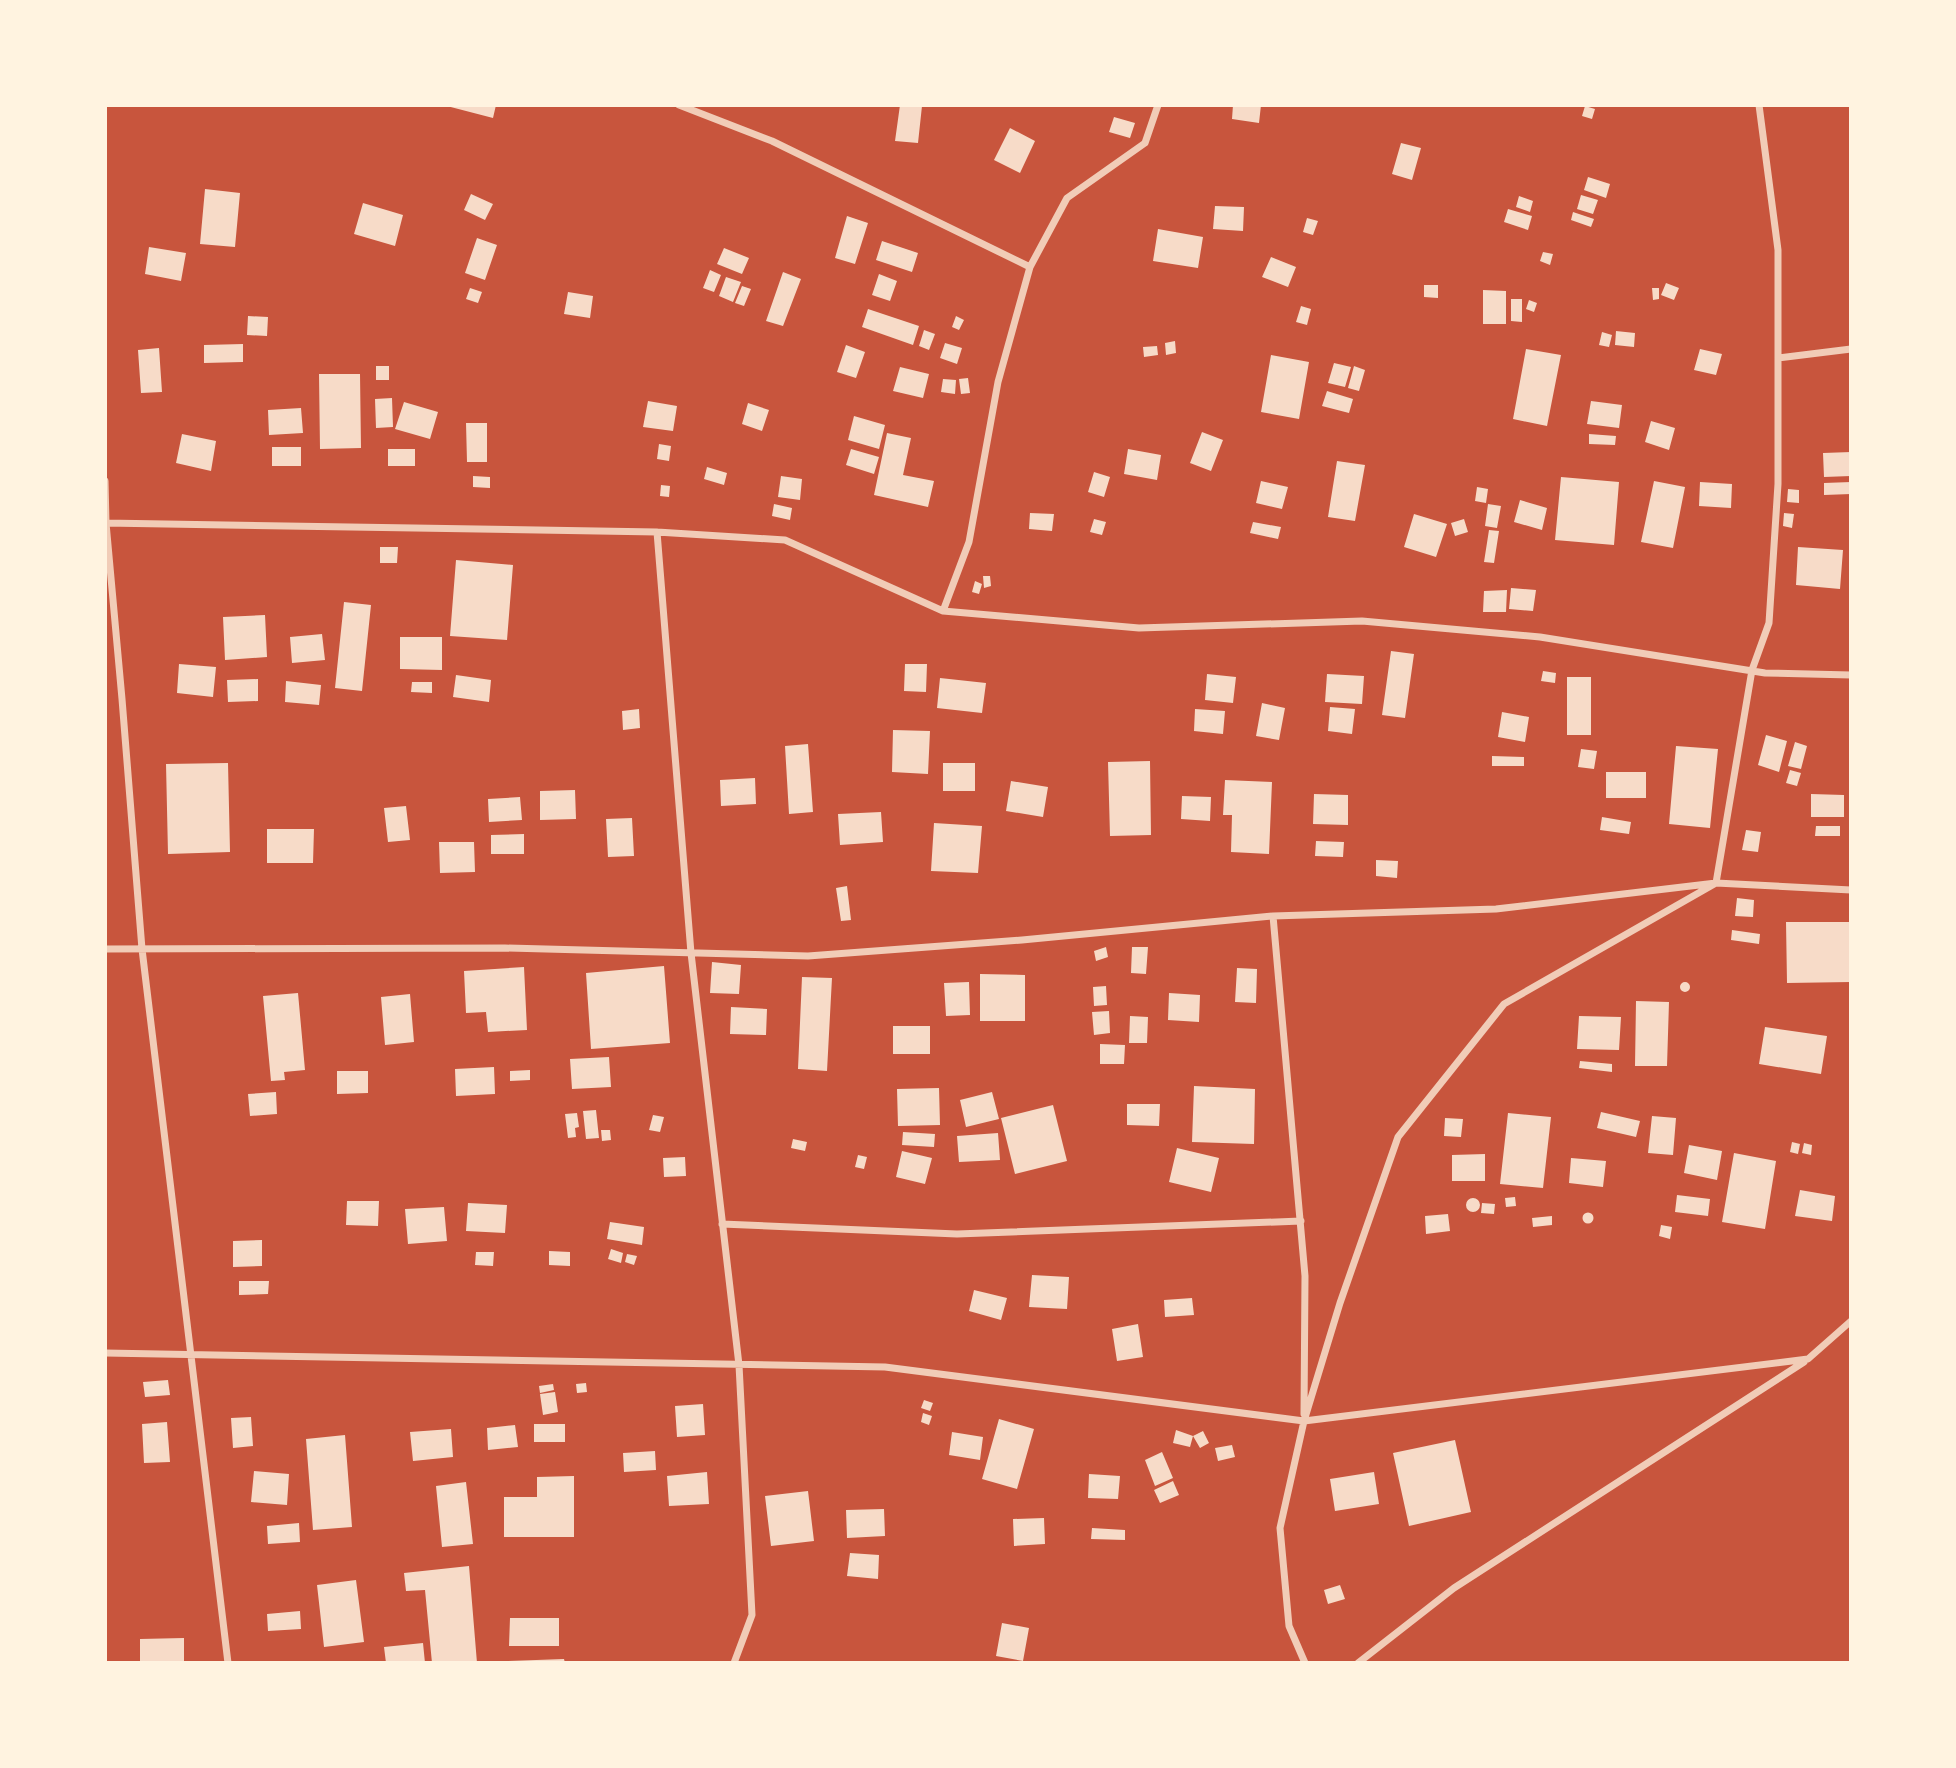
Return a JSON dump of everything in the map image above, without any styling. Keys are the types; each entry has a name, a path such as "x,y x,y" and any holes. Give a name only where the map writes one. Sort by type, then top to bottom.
{"street":[{"path":"679,105 772,141 1030,267"},
{"path":"943,611 969,542 998,382 1030,267 1067,198 1145,143 1158,105"},
{"path":"1716,883 1752,670 1769,623 1777,484 1778,250 1759,105"},
{"path":"1778,358 1851,349"},
{"path":"105,481 105,523 142,949 228,1663"},
{"path":"105,523 657,533 785,540 943,611 1139,628 1362,621 1540,637 1765,673 1851,675"},
{"path":"657,533 691,953 739,1365 752,1615 734,1663"},
{"path":"1305,1663 1289,1626 1280,1528 1304,1421 1340,1303 1398,1137 1504,1004 1716,883"},
{"path":"105,949 505,948 808,956 1022,940 1273,916 1496,909 1716,883 1851,890"},
{"path":"1273,916 1305,1276 1304,1421"},
{"path":"722,1224 957,1234 1301,1221"},
{"path":"1358,1663 1454,1588 1808,1359 1851,1321"},
{"path":"105,1353 885,1367 1304,1421 1808,1359"}],"building":[{"path":"443,105 496,105 493,118"},
{"path":"900,105 922,106 918,143 895,141"},
{"path":"1233,105 1261,105 1259,123 1232,119"},
{"path":"1585,106 1595,109 1592,119 1582,116"},
{"path":"1114,117 1135,123 1130,138 1109,132"},
{"path":"1010,128 1035,141 1020,173 994,160"},
{"path":"1401,143 1421,148 1412,180 1392,174"},
{"path":"1588,177 1610,184 1606,198 1584,190"},
{"path":"205,189 240,193 235,247 200,244"},
{"path":"471,194 493,204 485,220 464,210"},
{"path":"1581,195 1598,200 1593,214 1577,209"},
{"path":"1519,196 1533,201 1530,212 1516,207"},
{"path":"363,203 403,215 395,246 354,234"},
{"path":"1215,206 1244,207 1243,231 1213,229"},
{"path":"1508,209 1532,216 1528,230 1504,222"},
{"path":"1573,212 1594,219 1591,227 1571,220"},
{"path":"847,216 868,223 855,264 835,258"},
{"path":"1307,218 1318,221 1313,235 1303,232"},
{"path":"1158,229 1203,237 1198,268 1153,261"},
{"path":"477,238 497,245 485,280 465,273"},
{"path":"882,241 918,253 912,272 876,260"},
{"path":"149,247 186,253 181,281 145,274"},
{"path":"724,248 749,258 742,274 717,264"},
{"path":"1543,252 1553,254 1550,265 1540,261"},
{"path":"1271,257 1296,267 1288,287 1262,277"},
{"path":"710,270 721,275 714,292 703,288"},
{"path":"783,272 801,279 783,326 766,321"},
{"path":"879,274 897,281 890,301 872,295"},
{"path":"726,277 741,282 733,302 719,296"},
{"path":"1666,283 1679,288 1674,300 1661,295"},
{"path":"1424,285 1438,285 1438,298 1424,297"},
{"path":"742,286 751,289 744,306 735,303"},
{"path":"470,288 482,292 478,303 466,299"},
{"path":"1652,288 1659,288 1659,299 1653,300"},
{"path":"1483,290 1506,291 1506,324 1483,324"},
{"path":"568,292 593,296 590,318 564,314"},
{"path":"1511,299 1522,299 1522,322 1511,321"},
{"path":"1529,300 1537,303 1534,312 1526,309"},
{"path":"1301,306 1311,309 1307,325 1296,322"},
{"path":"868,309 919,326 913,345 862,327"},
{"path":"248,316 268,317 267,336 247,335"},
{"path":"956,316 964,320 959,330 952,327"},
{"path":"924,330 935,334 929,350 919,346"},
{"path":"1616,331 1635,333 1634,347 1615,345"},
{"path":"1602,332 1612,335 1609,347 1599,345"},
{"path":"1175,341 1176,353 1166,355 1165,343"},
{"path":"945,343 962,348 957,364 940,358"},
{"path":"243,344 243,362 204,363 204,345"},
{"path":"846,345 865,352 856,378 837,372"},
{"path":"1157,346 1158,355 1144,357 1143,347"},
{"path":"159,348 162,392 141,393 138,350"},
{"path":"1526,349 1561,355 1547,426 1513,419"},
{"path":"1700,349 1722,354 1716,375 1694,370"},
{"path":"1271,355 1309,362 1299,419 1261,412"},
{"path":"1334,363 1351,367 1345,387 1328,383"},
{"path":"376,366 389,366 389,380 376,380"},
{"path":"1354,366 1365,370 1359,391 1348,388"},
{"path":"900,367 929,374 923,398 893,391"},
{"path":"319,374 360,374 361,448 320,449"},
{"path":"968,378 970,393 961,394 959,379"},
{"path":"943,379 956,380 955,394 941,392"},
{"path":"1327,391 1353,399 1349,413 1322,406"},
{"path":"392,398 393,427 376,428 375,399"},
{"path":"648,401 677,406 673,431 643,427"},
{"path":"1591,401 1622,405 1619,428 1587,424"},
{"path":"404,402 438,412 430,439 395,429"},
{"path":"748,403 769,410 762,431 742,424"},
{"path":"301,408 303,433 269,435 268,410"},
{"path":"854,416 885,425 879,449 848,440"},
{"path":"1651,421 1675,428 1669,450 1645,442"},
{"path":"466,423 487,423 487,462 467,462"},
{"path":"1202,432 1223,440 1211,471 1190,463"},
{"path":"887,433 911,438 903,475 934,481 928,507 874,495"},
{"path":"182,434 216,441 211,471 176,463"},
{"path":"1589,434 1616,436 1615,445 1589,444"},
{"path":"659,444 671,446 669,461 657,459"},
{"path":"272,447 301,447 301,466 272,466"},
{"path":"388,449 415,449 415,466 388,466"},
{"path":"851,449 879,457 874,474 846,465"},
{"path":"1128,449 1161,455 1157,480 1124,474"},
{"path":"1851,452 1851,476 1824,477 1823,453"},
{"path":"1337,461 1365,465 1355,521 1328,517"},
{"path":"707,467 727,473 724,485 704,479"},
{"path":"1094,472 1110,477 1104,497 1088,492"},
{"path":"473,476 490,477 490,488 473,487"},
{"path":"781,476 802,479 800,500 778,497"},
{"path":"1561,477 1619,482 1614,545 1555,540"},
{"path":"1261,481 1288,487 1282,509 1256,503"},
{"path":"1654,481 1685,487 1673,548 1641,542"},
{"path":"1700,482 1732,484 1731,508 1699,506"},
{"path":"1851,482 1851,494 1824,495 1824,483"},
{"path":"661,485 670,486 669,497 660,496"},
{"path":"1477,487 1488,489 1486,503 1475,501"},
{"path":"1788,489 1799,490 1799,503 1787,502"},
{"path":"1520,500 1547,508 1542,530 1514,522"},
{"path":"774,504 792,508 790,520 772,516"},
{"path":"1488,504 1501,506 1497,528 1485,526"},
{"path":"1030,513 1054,514 1052,531 1029,529"},
{"path":"1784,513 1794,514 1792,528 1783,526"},
{"path":"1414,514 1447,524 1436,557 1404,547"},
{"path":"1094,519 1106,522 1102,535 1090,532"},
{"path":"1464,519 1468,532 1455,536 1451,523"},
{"path":"1253,522 1281,527 1278,539 1250,533"},
{"path":"1489,530 1499,531 1494,563 1484,562"},
{"path":"380,547 398,547 397,563 380,563"},
{"path":"1798,547 1843,550 1840,589 1796,585"},
{"path":"456,560 513,565 507,640 450,636"},
{"path":"983,576 990,576 991,586 984,588"},
{"path":"975,581 982,584 979,594 972,592"},
{"path":"1511,588 1536,590 1533,611 1509,609"},
{"path":"1507,590 1506,612 1483,612 1484,591"},
{"path":"344,602 371,605 362,691 335,688"},
{"path":"265,615 267,657 225,660 223,617"},
{"path":"322,634 325,660 292,663 290,637"},
{"path":"400,637 442,637 442,670 400,669"},
{"path":"1391,651 1414,654 1405,718 1382,715"},
{"path":"179,664 216,667 213,697 177,693"},
{"path":"905,664 927,664 926,692 904,691"},
{"path":"1543,671 1556,673 1555,683 1541,681"},
{"path":"1207,674 1236,677 1233,703 1205,700"},
{"path":"1327,674 1364,676 1362,704 1325,702"},
{"path":"456,675 491,680 489,702 453,697"},
{"path":"1567,677 1591,677 1591,735 1567,735"},
{"path":"940,678 986,683 982,713 937,708"},
{"path":"258,679 258,701 228,702 227,680"},
{"path":"286,681 321,685 319,705 285,702"},
{"path":"412,682 432,682 432,693 411,692"},
{"path":"1262,703 1285,708 1279,740 1256,736"},
{"path":"1330,707 1355,709 1352,734 1328,731"},
{"path":"639,709 640,728 623,730 622,711"},
{"path":"1195,709 1225,711 1223,734 1194,731"},
{"path":"1502,712 1529,717 1525,742 1498,737"},
{"path":"893,730 930,731 928,774 892,772"},
{"path":"1766,735 1787,741 1779,772 1758,765"},
{"path":"1795,742 1807,746 1801,769 1788,766"},
{"path":"808,744 813,812 789,814 785,746"},
{"path":"1676,746 1718,749 1710,828 1669,824"},
{"path":"1581,749 1597,751 1594,769 1578,767"},
{"path":"1492,756 1524,757 1524,766 1492,766"},
{"path":"1150,761 1151,835 1110,836 1108,762"},
{"path":"228,763 230,852 168,854 166,764"},
{"path":"943,763 975,763 975,791 943,791"},
{"path":"1790,770 1801,773 1797,786 1786,783"},
{"path":"1606,772 1646,772 1646,798 1606,798"},
{"path":"755,778 756,804 721,806 720,780"},
{"path":"1225,780 1272,782 1269,854 1231,852 1232,815 1223,815"},
{"path":"1011,781 1048,787 1043,817 1006,811"},
{"path":"575,790 576,819 540,820 540,791"},
{"path":"1314,794 1348,795 1348,825 1313,824"},
{"path":"1811,794 1844,795 1844,817 1811,817"},
{"path":"1182,796 1211,797 1210,821 1181,819"},
{"path":"520,797 522,820 489,822 488,799"},
{"path":"406,806 410,840 388,842 384,808"},
{"path":"881,812 883,842 840,845 838,814"},
{"path":"1602,817 1631,822 1629,834 1600,830"},
{"path":"632,818 634,856 608,857 606,819"},
{"path":"934,823 982,826 978,873 931,871"},
{"path":"1816,826 1840,826 1840,836 1815,836"},
{"path":"267,829 314,829 313,863 267,863"},
{"path":"1746,830 1761,832 1758,852 1742,850"},
{"path":"524,834 524,854 491,854 491,835"},
{"path":"1316,841 1344,842 1343,857 1315,856"},
{"path":"439,842 474,842 475,872 440,873"},
{"path":"1376,860 1398,861 1397,878 1376,876"},
{"path":"847,886 851,920 841,921 836,888"},
{"path":"1737,898 1754,900 1753,917 1735,916"},
{"path":"1786,922 1851,922 1851,982 1787,983"},
{"path":"1732,930 1760,934 1759,944 1731,940"},
{"path":"1106,947 1108,957 1096,961 1094,951"},
{"path":"1132,947 1148,947 1146,974 1131,973"},
{"path":"712,962 741,965 739,994 710,993"},
{"path":"664,966 670,1043 591,1049 586,973"},
{"path":"524,967 527,1030 488,1032 486,1012 466,1013 464,971"},
{"path":"1237,968 1257,969 1256,1003 1235,1002"},
{"path":"980,974 1025,975 1025,1021 980,1021"},
{"path":"802,977 832,978 827,1071 798,1069"},
{"path":"969,982 970,1015 946,1016 944,983"},
{"path":"1685,982 1689,983 1689,991 1685,992 1681,991 1680,987 1681,983"},
{"path":"1106,986 1107,1005 1094,1006 1093,987"},
{"path":"298,993 305,1070 284,1072 285,1080 271,1081 263,996"},
{"path":"1169,993 1200,995 1199,1022 1168,1020"},
{"path":"410,994 414,1042 385,1045 381,997"},
{"path":"1636,1001 1669,1002 1667,1066 1635,1066"},
{"path":"731,1007 767,1009 766,1035 730,1034"},
{"path":"1109,1011 1110,1033 1094,1035 1092,1012"},
{"path":"1130,1016 1148,1017 1147,1043 1129,1043"},
{"path":"1579,1016 1621,1017 1619,1050 1577,1049"},
{"path":"893,1026 930,1026 930,1054 893,1054"},
{"path":"1765,1027 1827,1036 1821,1074 1759,1064"},
{"path":"1100,1044 1125,1045 1124,1064 1100,1064"},
{"path":"609,1057 611,1087 572,1089 570,1059"},
{"path":"1580,1061 1612,1064 1612,1072 1579,1068"},
{"path":"494,1067 495,1094 456,1096 455,1069"},
{"path":"530,1070 530,1080 510,1081 510,1071"},
{"path":"337,1071 368,1071 368,1093 337,1094"},
{"path":"1194,1086 1255,1089 1254,1144 1192,1142"},
{"path":"939,1088 940,1125 898,1126 897,1089"},
{"path":"276,1092 277,1114 250,1116 248,1094"},
{"path":"992,1092 999,1119 966,1127 960,1100"},
{"path":"1127,1104 1160,1104 1159,1126 1127,1125"},
{"path":"1053,1105 1067,1161 1015,1174 1001,1118"},
{"path":"596,1110 599,1138 586,1139 583,1111"},
{"path":"1601,1112 1640,1121 1636,1137 1597,1128"},
{"path":"577,1113 579,1127 575,1128 576,1137 568,1138 565,1114"},
{"path":"1508,1113 1551,1117 1543,1188 1500,1184"},
{"path":"653,1115 664,1117 660,1132 649,1130"},
{"path":"1652,1116 1676,1118 1673,1155 1648,1153"},
{"path":"1445,1118 1463,1119 1461,1137 1444,1136"},
{"path":"601,1130 610,1130 611,1140 602,1141"},
{"path":"903,1132 935,1134 934,1147 902,1145"},
{"path":"998,1133 1000,1160 959,1162 957,1136"},
{"path":"793,1139 807,1142 805,1151 791,1148"},
{"path":"1792,1142 1800,1144 1798,1154 1790,1152"},
{"path":"1804,1143 1812,1145 1811,1155 1802,1153"},
{"path":"1689,1145 1722,1151 1717,1180 1684,1173"},
{"path":"1177,1148 1219,1158 1211,1192 1169,1182"},
{"path":"902,1151 932,1158 925,1184 896,1177"},
{"path":"1734,1153 1776,1161 1765,1229 1722,1222"},
{"path":"1485,1154 1485,1181 1452,1181 1452,1155"},
{"path":"858,1155 867,1157 864,1169 855,1167"},
{"path":"685,1157 686,1176 664,1177 663,1158"},
{"path":"1571,1158 1606,1161 1603,1187 1569,1183"},
{"path":"1800,1190 1835,1196 1832,1221 1795,1216"},
{"path":"1677,1195 1710,1199 1708,1216 1675,1212"},
{"path":"1515,1197 1516,1206 1506,1207 1505,1198"},
{"path":"1473,1198 1478,1200 1478,1210 1473,1212 1468,1210 1466,1205 1468,1200"},
{"path":"347,1201 379,1201 378,1226 346,1225"},
{"path":"468,1203 507,1205 505,1233 466,1231"},
{"path":"1482,1203 1495,1204 1494,1214 1481,1213"},
{"path":"444,1207 447,1241 408,1244 405,1209"},
{"path":"1588,1213 1592,1214 1592,1222 1588,1223 1584,1222 1583,1218 1584,1214"},
{"path":"1448,1214 1450,1231 1426,1234 1425,1216"},
{"path":"1552,1216 1552,1225 1533,1227 1532,1218"},
{"path":"610,1222 644,1227 642,1245 607,1239"},
{"path":"1661,1225 1672,1227 1670,1239 1659,1236"},
{"path":"262,1240 262,1266 233,1267 233,1241"},
{"path":"611,1249 623,1253 621,1263 608,1259"},
{"path":"549,1251 570,1252 570,1266 549,1265"},
{"path":"476,1252 494,1252 493,1266 475,1265"},
{"path":"627,1254 637,1256 634,1265 625,1262"},
{"path":"1032,1275 1069,1277 1067,1309 1029,1307"},
{"path":"239,1281 269,1281 268,1294 239,1295"},
{"path":"974,1290 1007,1298 1001,1320 969,1311"},
{"path":"1192,1298 1194,1315 1165,1317 1164,1300"},
{"path":"1138,1324 1143,1357 1117,1361 1112,1329"},
{"path":"168,1380 170,1395 145,1397 143,1382"},
{"path":"586,1383 587,1392 577,1393 576,1384"},
{"path":"553,1384 554,1390 540,1393 539,1386"},
{"path":"555,1392 558,1412 543,1415 540,1394"},
{"path":"924,1400 933,1403 930,1411 921,1408"},
{"path":"703,1404 705,1435 677,1437 675,1406"},
{"path":"923,1413 932,1416 929,1425 921,1422"},
{"path":"251,1417 253,1446 233,1448 231,1418"},
{"path":"999,1419 1034,1429 1017,1489 982,1479"},
{"path":"167,1422 170,1462 144,1463 142,1424"},
{"path":"534,1424 565,1424 565,1442 534,1442"},
{"path":"515,1425 518,1447 488,1450 487,1428"},
{"path":"451,1429 453,1457 413,1461 410,1432"},
{"path":"1176,1430 1193,1436 1190,1447 1173,1443"},
{"path":"1203,1431 1209,1443 1200,1448 1193,1436"},
{"path":"952,1432 983,1437 980,1460 949,1455"},
{"path":"345,1435 352,1527 313,1530 306,1439"},
{"path":"1455,1440 1471,1512 1409,1526 1393,1453"},
{"path":"1232,1445 1235,1457 1218,1461 1215,1448"},
{"path":"655,1451 656,1470 624,1472 623,1453"},
{"path":"1162,1452 1173,1478 1155,1486 1145,1460"},
{"path":"254,1471 289,1474 287,1505 251,1502"},
{"path":"707,1472 709,1504 669,1506 667,1476"},
{"path":"1374,1472 1379,1504 1335,1511 1330,1479"},
{"path":"1089,1474 1120,1476 1118,1499 1088,1498"},
{"path":"574,1476 574,1537 504,1537 504,1497 537,1497 537,1477"},
{"path":"1173,1481 1179,1495 1160,1503 1154,1490"},
{"path":"466,1482 473,1544 442,1547 436,1486"},
{"path":"808,1491 814,1541 771,1546 765,1496"},
{"path":"884,1509 885,1536 847,1538 846,1510"},
{"path":"1044,1518 1045,1544 1014,1546 1013,1519"},
{"path":"299,1523 300,1542 268,1544 267,1526"},
{"path":"1092,1528 1125,1530 1125,1540 1091,1539"},
{"path":"850,1553 879,1555 878,1579 847,1576"},
{"path":"469,1566 477,1663 432,1663 425,1590 406,1591 404,1573"},
{"path":"356,1580 364,1642 324,1647 317,1585"},
{"path":"1340,1585 1345,1599 1328,1604 1324,1590"},
{"path":"300,1611 301,1629 268,1631 267,1614"},
{"path":"510,1618 559,1618 559,1646 509,1646"},
{"path":"1002,1623 1029,1628 1023,1661 996,1656"},
{"path":"184,1638 184,1663 140,1663 140,1639"},
{"path":"423,1643 425,1663 386,1663 384,1647"},
{"path":"564,1659 565,1663 507,1663 507,1661"}]}
